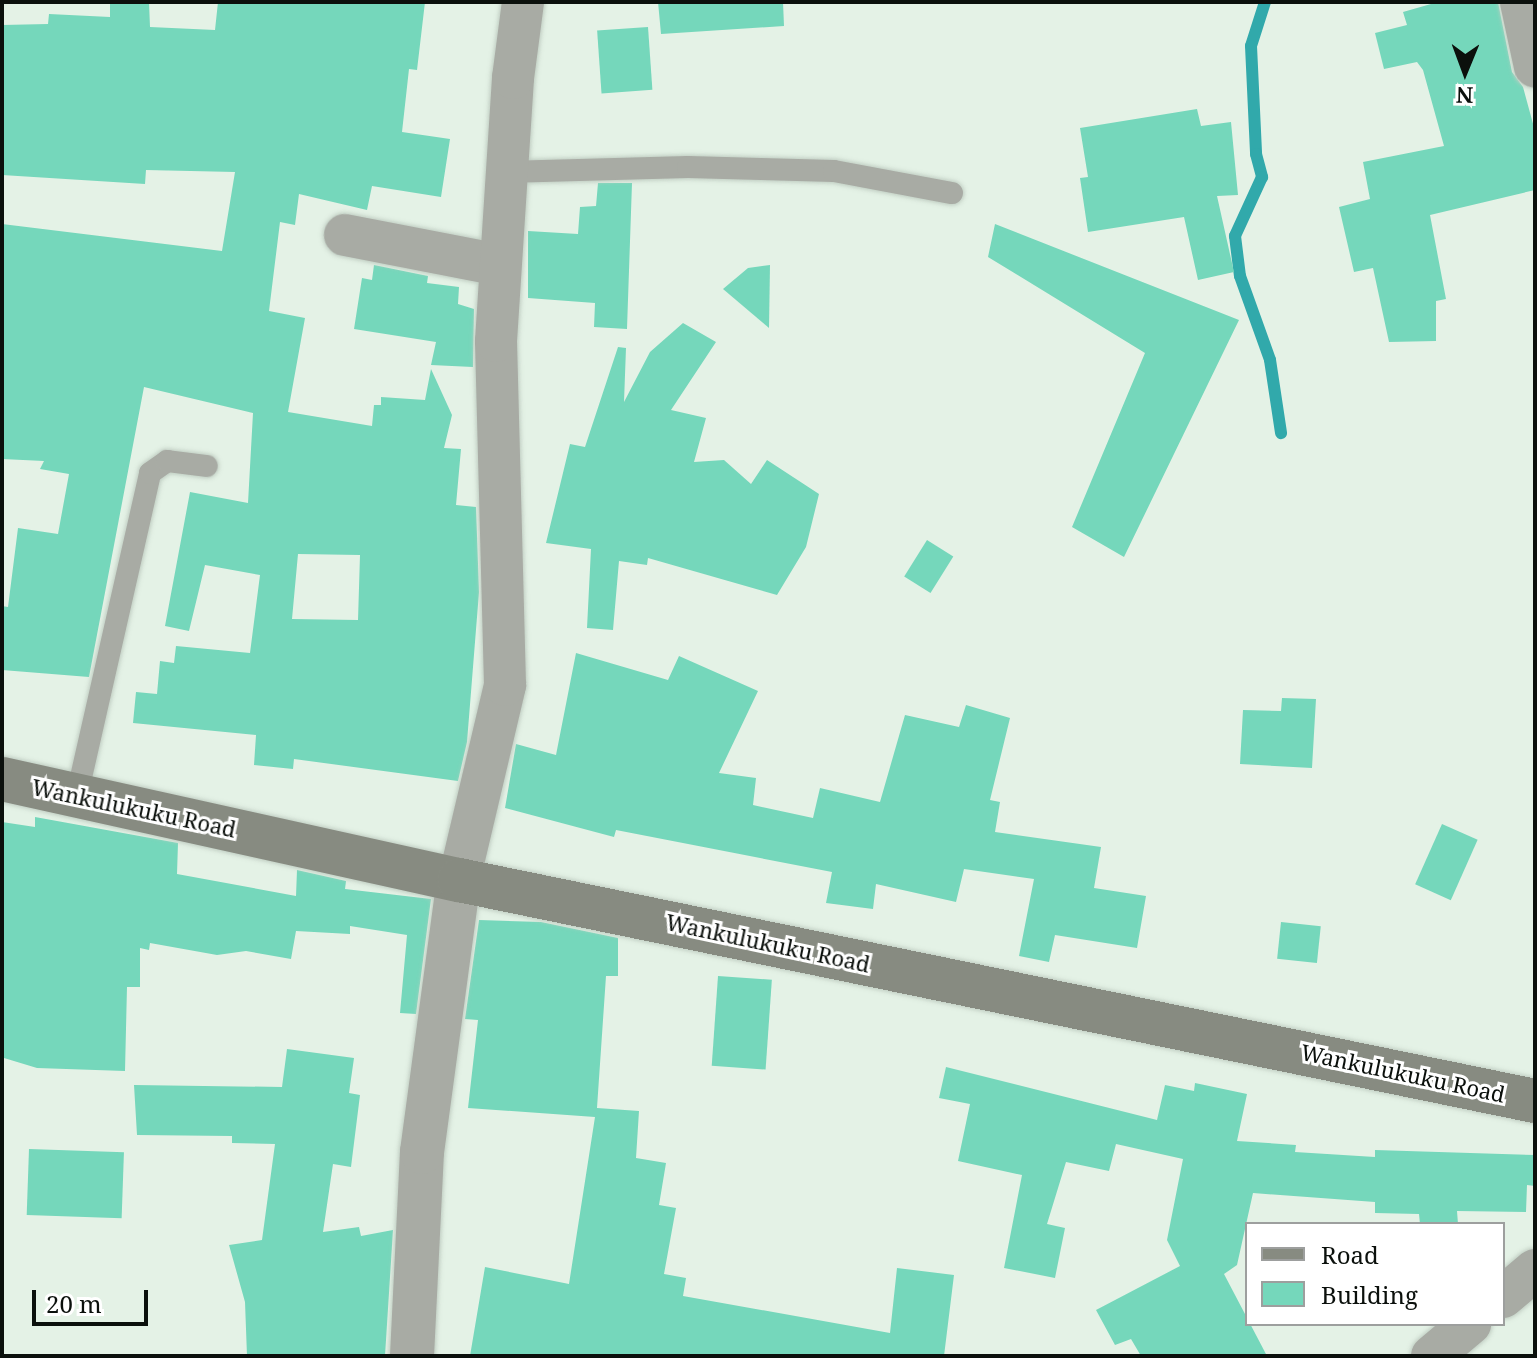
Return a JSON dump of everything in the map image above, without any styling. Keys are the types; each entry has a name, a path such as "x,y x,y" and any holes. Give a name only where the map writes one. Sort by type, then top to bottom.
{"main road":[{"name":"Wankulukuku Road","path":"2,779 459,880 1535,1101"}],"street":[{"path":"412,1356 422,1152 459,880 505,685 496,341 506,172 523,2"},
{"path":"1521,2 1535,67"},
{"path":"345,235 499,265"},
{"path":"1505,1295 1535,1270"},
{"path":"1432,1356 1468,1326"}],"lane":[{"path":"506,172 688,167 834,171 952,193"},
{"path":"77,795 150,473 167,461 207,466"}],"building":[{"path":"110,2 149,2 150,27 215,30 218,2 425,2 417,70 409,69 402,132 450,139 441,197 372,186 367,210 299,194 295,225 280,222 269,311 305,318 288,412 372,426 374,405 381,405 381,397 425,400 431,369 452,415 444,448 461,449 456,505 476,507 479,592 467,742 458,781 294,759 293,769 254,765 256,735 133,723 136,692 157,694 160,661 174,663 176,646 250,653 260,575 205,565 189,631 165,626 190,492 248,503 253,413 144,387 89,677 2,670 2,606 8,607 18,528 58,534 69,474 40,469 44,461 2,459 2,224 222,251 235,172 146,170 145,184 2,175 2,25 48,24 49,14 110,17","holes":["298,554 360,555 358,620 292,619"]},
{"path":"658,2 783,2 784,26 661,34"},
{"path":"1438,2 1498,2 1512,72 1523,87 1535,131 1535,190 1430,215 1446,299 1436,301 1436,341 1389,342 1373,268 1354,272 1339,207 1370,199 1363,162 1444,146 1423,70 1417,62 1384,69 1375,33 1407,25 1403,12"},
{"path":"648,27 652,90 602,93 597,31"},
{"path":"1197,109 1201,126 1231,122 1238,195 1217,196 1234,272 1198,280 1184,217 1088,232 1080,178 1088,177 1080,128"},
{"path":"598,183 632,183 627,329 594,327 595,303 528,298 528,231 578,234 580,207 596,206"},
{"path":"995,224 1239,320 1124,557 1072,527 1145,353 988,257"},
{"path":"374,265 428,276 427,283 459,287 458,304 474,309 473,367 431,365 436,342 354,329 362,278 372,280"},
{"path":"770,265 769,328 723,289 748,268"},
{"path":"683,323 716,342 671,410 706,418 694,462 724,460 751,484 767,460 819,494 806,547 777,595 648,558 647,565 619,561 613,630 587,628 591,549 546,543 570,444 585,447 618,347 626,348 624,402 650,352"},
{"path":"927,540 953,556 931,593 904,576"},
{"path":"576,653 668,680 679,656 758,691 719,773 756,778 753,805 813,818 820,788 880,802 905,715 959,727 966,705 1010,718 990,800 1000,802 995,832 1101,847 1094,888 1146,896 1137,948 1055,935 1049,962 1019,956 1034,879 964,869 956,902 876,884 873,909 826,903 832,872 616,830 614,837 505,808 516,744 556,755"},
{"path":"1282,698 1316,699 1312,768 1240,764 1243,710 1281,711"},
{"path":"35,817 178,843 177,874 296,896 297,870 346,881 345,889 431,899 416,1014 400,1013 407,935 350,926 350,934 296,931 291,959 246,951 217,955 150,943 149,950 140,948 140,987 127,987 125,1071 37,1068 4,1058 2,822 35,827"},
{"path":"1442,824 1478,840 1451,900 1415,884"},
{"path":"479,920 541,922 618,938 618,976 606,976 597,1108 639,1111 636,1158 666,1163 659,1205 676,1208 664,1274 686,1278 683,1296 890,1333 897,1268 954,1275 944,1356 470,1356 485,1267 569,1284 595,1117 468,1108 478,1020 465,1019"},
{"path":"1281,922 1321,926 1317,963 1277,959"},
{"path":"718,976 772,980 766,1070 712,1066"},
{"path":"287,1049 354,1058 349,1093 360,1095 351,1167 333,1164 323,1232 359,1227 361,1236 393,1230 385,1356 247,1356 245,1302 229,1245 262,1240 275,1144 232,1143 232,1136 137,1135 134,1085 282,1087"},
{"path":"946,1067 1157,1120 1165,1085 1194,1091 1195,1083 1247,1094 1237,1141 1296,1145 1295,1152 1375,1157 1375,1150 1535,1155 1535,1186 1527,1185 1526,1212 1457,1211 1458,1222 1420,1222 1419,1214 1375,1213 1375,1202 1253,1193 1237,1265 1224,1274 1245,1314 1245,1326 1251,1326 1267,1356 1141,1356 1131,1339 1115,1345 1096,1310 1180,1266 1167,1240 1183,1159 1116,1144 1109,1171 1066,1162 1047,1224 1065,1228 1055,1278 1004,1268 1022,1175 958,1161 970,1104 939,1098"},
{"path":"29,1149 124,1152 122,1218 27,1215"}],"waterway":[{"path":"1265,2 1251,46 1256,154 1262,177 1235,236 1240,276 1270,360 1281,433"}]}
